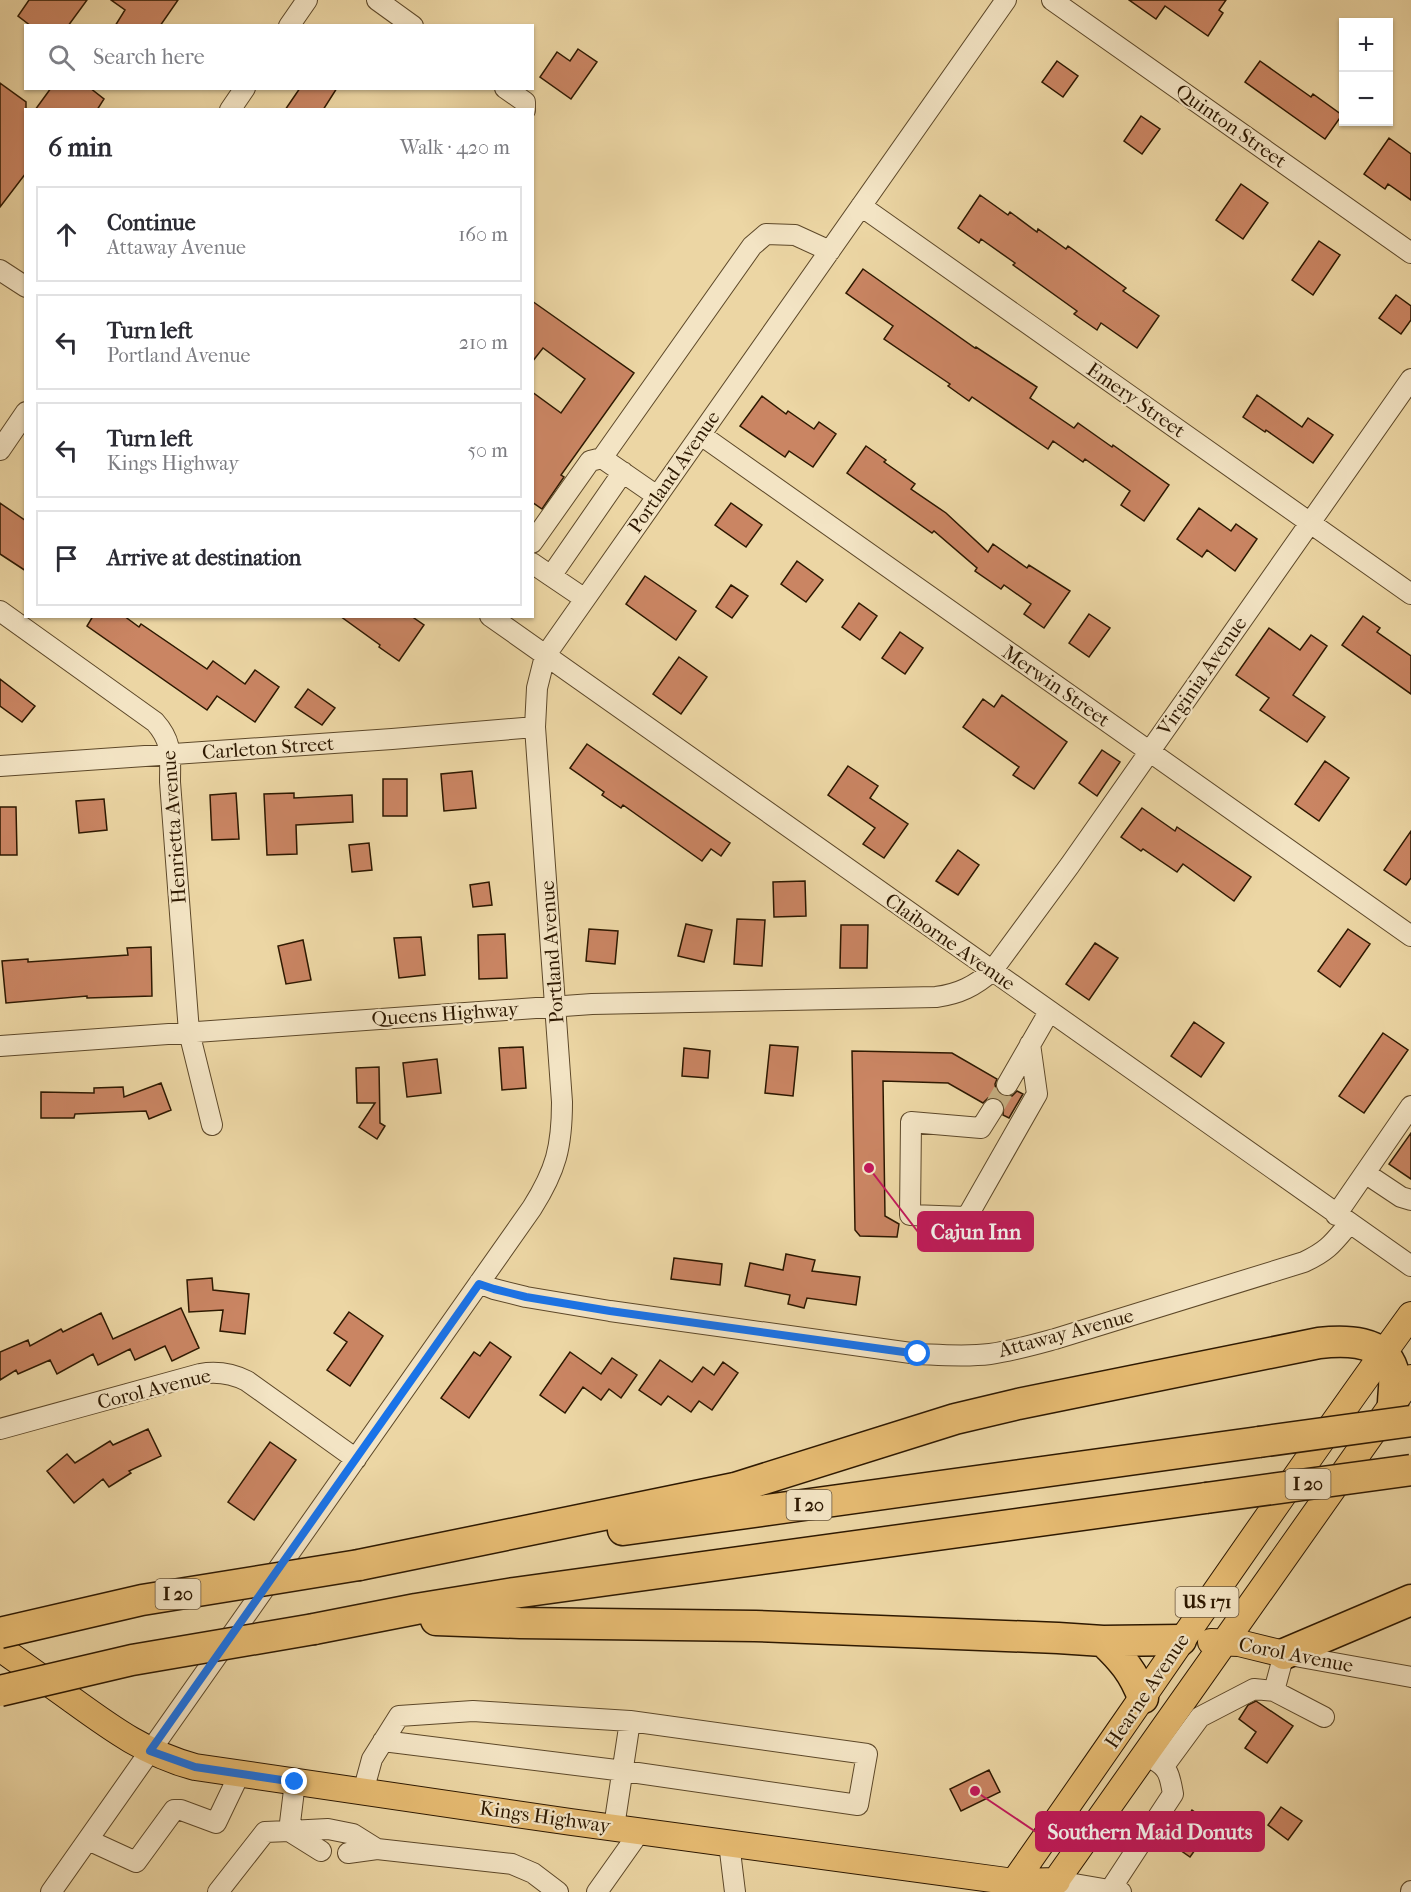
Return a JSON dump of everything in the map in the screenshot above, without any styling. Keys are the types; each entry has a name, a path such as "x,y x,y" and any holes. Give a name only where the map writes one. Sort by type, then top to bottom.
{"highway":[{"path":"358,1565 735,1488 955,1419 1319,1343 1340,1340 1361,1344 1384,1353 1393,1371 1402,1413"},
{"name":"I 20","path":"0,1633 142,1599 358,1565 1259,1442 1402,1413"},
{"name":"I 20","path":"0,1691 132,1660 514,1593 1411,1470"},
{"path":"1284,1654 1411,1600"},
{"path":"314,1629 429,1620 475,1620 520,1623 755,1626 1103,1641 1181,1640"},
{"path":"1103,1641 1122,1659 1134,1677 1143,1698"}],"main road":[{"name":"Hearne Avenue","path":"1011,1887 1181,1640 1411,1315"},
{"name":"Hearne Avenue","path":"1052,1886 1155,1761 1224,1642 1402,1413 1411,1378"},
{"path":"1224,1642 1228,1609 1234,1590 1267,1537 1272,1510"},
{"name":"Corol Avenue","path":"1181,1640 1239,1643 1284,1654"},
{"name":"Kings Highway","path":"0,1648 112,1729 150,1751 195,1767 641,1830 1011,1887 1052,1886"}],"street":[{"path":"290,24 307,0"},
{"path":"377,0 410,24"},
{"name":"Portland Avenue","path":"51,1892 547,1184 557,1158 562,1130 562,1102 535,727 537,688 546,656 1006,0"},
{"name":"Quinton Street","path":"1052,0 1411,253"},
{"path":"231,108 244,90"},
{"path":"507,90 525,106"},
{"name":"Emery Street","path":"861,206 1411,594"},
{"path":"534,540 590,461 602,458 752,246 766,234 795,236 830,251"},
{"path":"0,270 24,286"},
{"name":"Virginia Avenue","path":"992,971 1411,379"},
{"path":"0,450 24,415"},
{"name":"Merwin Street","path":"701,435 1411,936"},
{"path":"602,458 657,496"},
{"path":"552,576 623,472"},
{"path":"534,563 585,599"},
{"name":"Henrietta Avenue","path":"0,611 155,722 165,733 170,754 170,782 189,1032 212,1125"},
{"name":"Claiborne Avenue","path":"493,618 1411,1266"},
{"name":"Carleton Street","path":"0,766 392,740 535,727"},
{"name":"Queens Highway","path":"0,1046 556,1006 936,997 966,990 992,971"},
{"path":"1007,1085 1049,1012"},
{"path":"1004,1151 981,1128 911,1122 909,1215 967,1217 1037,1094 1030,1044"},
{"name":"Attaway Avenue","path":"479,1284 526,1297 918,1354 960,1356 1015,1350 1304,1262 1322,1254 1331,1246 1365,1173 1411,1106"},
{"path":"981,1128 993,1109"},
{"path":"1365,1173 1401,1197 1411,1200"},
{"name":"Corol Avenue","path":"0,1430 200,1374 224,1373 236,1375 247,1381 356,1459"},
{"path":"1274,1690 1284,1654"},
{"name":"Corol Avenue","path":"1284,1654 1411,1677"},
{"path":"1117,1891 1173,1794 1171,1781 1155,1761 1200,1717 1254,1689 1274,1690 1324,1717"},
{"path":"363,1792 372,1759 383,1741 399,1716 473,1711 630,1721 867,1754 858,1805 624,1770 383,1741"},
{"path":"614,1827 630,1721"},
{"path":"88,1840 136,1862 174,1810 181,1810 216,1823 239,1775"},
{"path":"288,1831 295,1782"},
{"path":"218,1892 265,1832 328,1828 353,1834 376,1849"},
{"path":"597,1892 641,1830"},
{"path":"288,1831 321,1851"},
{"path":"729,1843 735,1892"},
{"path":"348,1853 376,1849 512,1864 533,1873 539,1886 558,1892"},
{"name":"Kings Highway","path":"1052,1886 1117,1891"}],"building":[{"path":"29,0 87,0 69,24 28,24 18,16"},
{"path":"111,0 178,0 161,24 116,24 125,10"},
{"path":"1129,0 1226,0 1219,10 1223,13 1208,36 1165,6 1156,19"},
{"path":"578,49 597,62 571,99 540,77 557,52 570,61"},
{"path":"1057,61 1078,76 1063,97 1042,82"},
{"path":"1260,61 1311,97 1313,94 1339,113 1339,119 1325,139 1245,82"},
{"path":"0,83 26,102 26,108 24,108 24,176 0,207"},
{"path":"50,90 93,90 104,99 98,108 36,108"},
{"path":"299,90 336,90 324,108 286,108"},
{"path":"1141,116 1160,129 1142,154 1124,141"},
{"path":"1389,138 1411,154 1411,200 1388,184 1385,189 1364,174"},
{"path":"1241,184 1268,203 1243,239 1216,220"},
{"path":"980,195 1008,215 1010,212 1037,232 1038,229 1066,249 1068,246 1126,288 1123,291 1159,316 1137,348 1101,323 1097,330 1074,314 1077,311 1013,265 1015,263 981,239 979,243 958,228"},
{"path":"1319,241 1340,255 1313,295 1292,280"},
{"path":"863,269 975,348 1037,387 1030,398 1074,428 1078,423 1169,485 1144,521 1121,505 1130,491 1085,459 1083,462 1053,441 1048,449 972,397 969,401 948,386 950,384 884,339 893,326 846,293"},
{"path":"1396,295 1411,306 1411,320 1401,334 1379,318"},
{"path":"534,302 634,373 561,475 564,477 542,509 534,503 534,393 561,413 585,379 543,348 534,359"},
{"path":"1257,395 1302,427 1308,418 1333,435 1313,463 1243,417"},
{"path":"762,396 786,414 788,411 814,429 819,422 836,434 813,467 789,451 785,457 740,426"},
{"path":"866,446 915,484 911,489 946,513 988,552 993,544 1027,568 1029,565 1070,591 1044,628 1024,614 1031,604 1004,585 1001,589 975,571 977,568 934,531 932,533 847,473"},
{"path":"0,503 24,520 24,570 0,554"},
{"path":"731,503 762,525 746,547 715,525"},
{"path":"1199,508 1231,531 1236,524 1257,539 1235,571 1207,550 1202,557 1177,539"},
{"path":"797,561 823,580 806,602 781,584"},
{"path":"645,576 696,611 676,640 626,604"},
{"path":"731,585 748,596 732,618 716,607"},
{"path":"859,603 877,616 860,640 842,627"},
{"path":"1089,614 1110,628 1089,657 1069,643"},
{"path":"1363,616 1380,628 1377,632 1411,656 1411,694 1342,645"},
{"path":"92,618 127,618 139,627 141,624 207,669 213,661 245,684 255,670 279,687 255,722 217,696 207,710 87,626"},
{"path":"343,618 414,618 424,625 399,661 379,647 380,645"},
{"path":"1269,628 1300,650 1311,635 1327,646 1293,695 1325,717 1307,742 1260,710 1269,698 1236,675"},
{"path":"900,632 923,648 905,674 882,658"},
{"path":"679,657 707,677 681,714 653,694"},
{"path":"0,679 35,706 22,722 0,706"},
{"path":"308,689 335,708 322,725 295,707"},
{"path":"1002,695 1067,742 1034,789 1013,775 1019,767 963,727 983,699 994,707"},
{"path":"587,744 730,843 721,856 711,849 702,861 623,805 621,808 602,795 604,792 570,768"},
{"path":"1102,750 1120,762 1097,796 1079,783"},
{"path":"1325,761 1349,778 1319,821 1295,804"},
{"path":"848,766 878,786 870,798 908,824 884,858 863,844 875,828 828,795"},
{"path":"472,771 476,808 444,811 441,774"},
{"path":"383,779 407,779 407,816 383,816"},
{"path":"236,793 239,839 212,840 210,795"},
{"path":"294,793 294,798 352,795 353,822 296,825 297,854 267,855 264,794"},
{"path":"104,799 107,830 79,833 76,801"},
{"path":"0,807 16,807 17,855 0,855"},
{"path":"1142,808 1175,831 1177,827 1251,877 1234,901 1183,864 1177,872 1121,837"},
{"path":"1411,831 1411,878 1406,885 1384,870"},
{"path":"369,843 372,870 352,872 349,845"},
{"path":"958,850 979,865 958,895 936,881"},
{"path":"805,881 806,916 774,917 773,882"},
{"path":"489,882 492,905 473,907 470,885"},
{"path":"737,919 765,920 762,966 734,964"},
{"path":"686,924 712,930 704,962 678,956"},
{"path":"841,925 868,925 867,968 840,968"},
{"path":"589,929 618,931 615,964 586,961"},
{"path":"1348,929 1370,944 1340,987 1318,971"},
{"path":"505,934 507,978 479,979 478,935"},
{"path":"421,937 425,975 399,978 394,938"},
{"path":"303,940 311,980 286,984 278,946"},
{"path":"1095,943 1118,958 1089,1000 1066,984"},
{"path":"151,947 152,996 87,998 87,996 6,1003 2,961 28,959 28,962 128,955 127,948"},
{"path":"1194,1022 1224,1043 1201,1077 1171,1056"},
{"path":"1383,1033 1408,1050 1364,1113 1339,1096"},
{"path":"770,1045 798,1047 793,1096 765,1093"},
{"path":"523,1047 526,1088 502,1090 499,1048"},
{"path":"684,1048 710,1051 708,1078 682,1076"},
{"path":"852,1051 952,1053 997,1079 996,1090 1002,1096 1012,1096 1017,1091 1023,1094 1009,1118 1003,1115 1004,1104 999,1099 988,1098 983,1103 948,1083 883,1081 885,1216 899,1224 897,1237 860,1236 855,1230"},
{"path":"437,1059 441,1093 407,1097 403,1063"},
{"path":"379,1067 380,1123 385,1126 377,1139 359,1127 375,1103 357,1103 356,1068"},
{"path":"161,1083 171,1110 149,1119 146,1111 75,1114 74,1118 41,1118 41,1092 94,1093 94,1088 123,1087 124,1097"},
{"path":"1411,1133 1411,1179 1389,1164"},
{"path":"786,1254 815,1260 812,1271 860,1277 856,1305 807,1298 804,1308 788,1304 790,1295 745,1286 750,1263 783,1270"},
{"path":"674,1258 722,1264 720,1285 671,1279"},
{"path":"212,1278 213,1290 249,1294 245,1334 220,1331 223,1310 189,1312 187,1280"},
{"path":"181,1308 199,1348 172,1361 165,1346 135,1360 130,1349 98,1365 93,1354 57,1374 50,1360 18,1374 16,1370 0,1380 0,1352 28,1340 30,1346 61,1329 63,1332 101,1313 113,1339"},
{"path":"349,1312 383,1336 350,1386 327,1370 347,1342 334,1333"},
{"path":"490,1342 511,1357 469,1418 441,1398 474,1352 480,1356"},
{"path":"570,1352 601,1374 612,1358 637,1375 621,1398 609,1389 601,1400 583,1387 565,1413 540,1395"},
{"path":"660,1360 692,1382 703,1367 714,1375 723,1362 738,1373 712,1410 699,1401 691,1412 668,1396 661,1405 639,1390"},
{"path":"148,1429 161,1456 129,1471 131,1473 109,1487 103,1479 74,1503 47,1471 67,1454 75,1463 110,1441 113,1445"},
{"path":"270,1442 296,1460 254,1520 228,1502"},
{"path":"1256,1701 1293,1726 1267,1763 1245,1748 1256,1732 1239,1719 1248,1705"},
{"path":"989,1770 1000,1792 961,1811 950,1789"},
{"path":"1281,1807 1302,1821 1288,1840 1268,1825"},
{"path":"1192,1810 1213,1825 1190,1857 1170,1843"}],"tunnel":[{"path":"993,1109 1007,1085"}],"place":[{"name":"Cajun Inn","path":"869,1168"},
{"name":"Southern Maid Donuts","path":"975,1791"}],"route":[{"path":"295,1782 195,1767 150,1751 479,1284 526,1297 610,1311 918,1354"}]}
